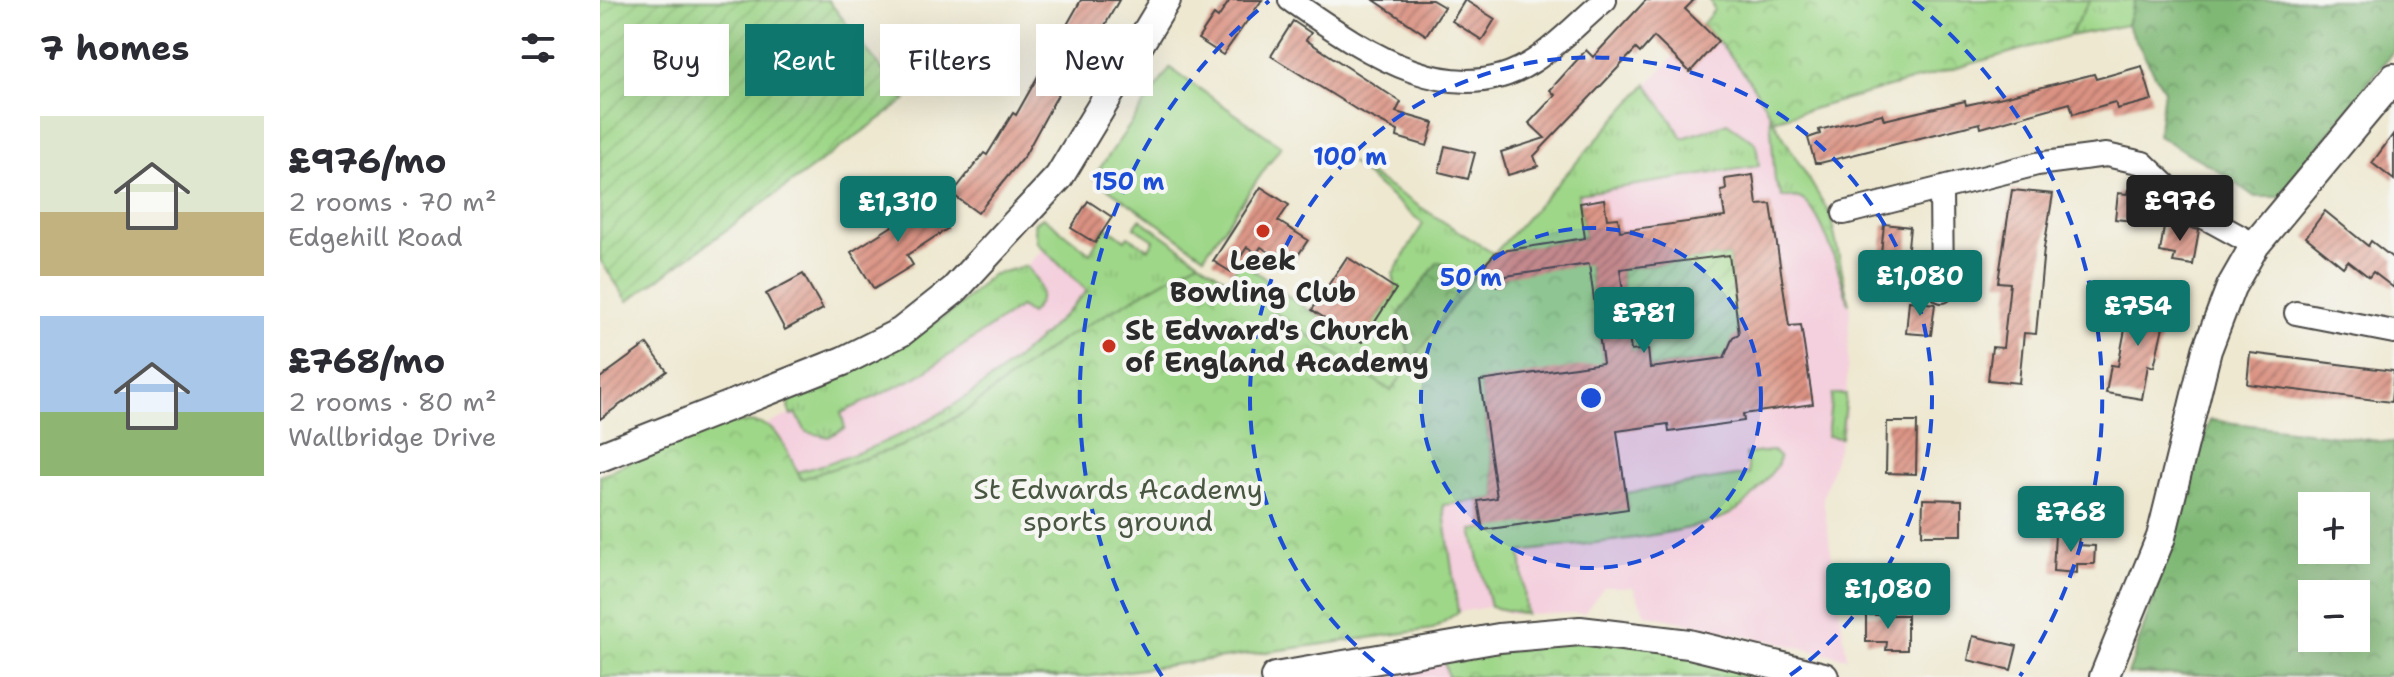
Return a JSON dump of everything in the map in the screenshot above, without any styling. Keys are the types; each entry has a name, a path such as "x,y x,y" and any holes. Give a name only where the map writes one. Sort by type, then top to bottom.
{"street":[{"path":"600,457 843,361 901,332 954,290 1059,177 1166,0"},
{"path":"1290,0 1325,24 1405,68 1437,80 1466,83 1488,81 1535,60 1592,4"},
{"path":"2104,677 2161,537 2207,350 2231,287 2255,245 2393,80"},
{"path":"1844,213 2037,164 2106,155 2143,163 2193,211 2255,245"},
{"path":"1941,189 1942,291"},
{"path":"2296,313 2394,332"},
{"path":"1275,677 1499,638 1580,631 1689,644 1824,677"}],"shaded area":[{"name":"St Edward's Church of England Academy","path":"1710,0 2090,0 2069,36 1773,121 1830,214 1850,308 1845,426 1823,498 1847,658 1645,614 1633,587 1604,587 1584,613 1512,614 1489,607 1458,612 1433,629 1084,677 847,677 764,426 796,412 956,309 991,275 1026,266 1043,249 1037,243 1043,217 1139,293 1199,261 1391,391 1480,270 1702,25 1714,10"},
{"path":"1444,661 1448,677 1364,677"}],"green space":[{"path":"600,0 828,0 847,24 745,24 745,96 864,96 864,46 880,67 880,96 903,96 906,100 628,301 600,260"},
{"path":"1710,0 2090,0 2069,36 1773,120 1741,70 1702,25 1714,10"},
{"path":"2090,0 2135,0 2127,25 2069,36"},
{"path":"2135,0 2394,0 2394,50 2280,197 2255,197 2214,168 2158,136 2164,90 2127,25"},
{"path":"1170,68 1281,146 1204,256 1093,178"},
{"path":"1647,84 1683,138 1727,123 1756,143 1759,166 1578,194 1585,237 1494,254"},
{"path":"1770,115 1830,214 1849,304 1817,217 1801,199 1782,197 1775,181"},
{"path":"1350,162 1494,254 1474,278 1438,262 1399,314 1411,364 1391,391 1230,283 1239,259 1293,300 1362,342 1396,289 1393,274 1423,224"},
{"path":"1043,217 1090,253 1106,226 1125,240 1128,236 1149,249 1154,240 1134,227 1140,219 1199,261 1061,340 965,412 902,446 801,480 797,472 882,443 956,404 1023,354 1087,291 1037,243 1034,223"},
{"name":"St Edwards Academy sports ground","path":"1585,237 1605,376 1480,381 1497,498 1443,505 1458,612 1433,629 1084,677 600,677 600,476 662,447 714,427 758,423 778,436 801,479 902,446 965,412 1061,340 1199,261 1391,391 1480,270 1497,285 1516,268 1538,255"},
{"path":"1729,255 1739,334 1730,357 1650,368 1647,349 1631,351 1620,269"},
{"path":"1438,262 1474,278 1411,364 1399,314"},
{"path":"1026,266 1039,284 1041,296 1030,314 1020,307 917,377 841,413 845,428 828,437 806,432 796,413 791,415 788,408 791,392 911,338 956,309 991,275"},
{"path":"1832,394 1846,394 1841,438 1827,436"},
{"path":"2210,420 2394,443 2394,671 2383,677 2128,674"},
{"path":"1773,451 1779,457 1778,464 1751,497 1732,513 1660,534 1521,552 1526,614 1490,607 1472,530 1628,509 1626,493 1749,474 1746,454"},
{"path":"1615,634 1818,677 1448,677 1444,661"}],"building":[{"path":"1081,0 1119,0 1106,24 1067,24"},
{"path":"1230,0 1262,0 1223,55 1198,39 1214,15 1218,18"},
{"path":"1374,0 1432,0 1444,7 1426,35"},
{"path":"1465,0 1495,19 1482,40 1452,21"},
{"path":"1646,0 1694,0 1685,9 1718,41 1690,72 1654,37 1640,53 1636,49 1534,156 1538,166 1508,175 1501,152 1545,138 1529,123 1555,95 1550,90 1586,50 1593,57"},
{"path":"1293,21 1311,33 1306,40 1401,102 1396,112 1434,123 1427,146 1397,137 1398,131 1357,110 1271,56"},
{"path":"2142,66 2152,100 2117,109 2115,102 2073,114 2070,103 1981,128 1980,123 1820,163 1815,163 1808,138 1820,134 1819,130 1882,114 1884,120 1965,101 1966,105 2094,74 2096,79"},
{"path":"1036,80 1036,96 1057,96 1025,155 978,213 952,194 984,153 987,155 1013,113 1016,115"},
{"path":"2394,133 2394,180 2372,163"},
{"path":"1445,146 1475,153 1468,179 1439,172"},
{"path":"1753,175 1757,205 1771,204 1789,326 1801,325 1813,404 1743,414 1744,421 1669,432 1668,424 1617,431 1628,509 1483,530 1478,501 1497,498 1480,381 1603,363 1589,264 1506,276 1497,286 1480,270 1496,252 1585,238 1580,203 1604,199 1607,219 1618,218 1620,231 1725,217 1721,191 1726,190 1725,179","holes":["1729,255 1739,334 1733,337 1724,358 1650,368 1648,349 1631,351 1620,269"]},
{"name":"Leek Bowling Club","path":"1261,187 1289,205 1278,221 1308,240 1291,266 1261,247 1257,253 1247,247 1231,272 1213,261"},
{"path":"2012,190 2053,194 2044,248 2036,334 2024,333 2019,383 1988,380 1992,347 2003,348 2010,283 1998,282"},
{"path":"2128,190 2148,192 2148,199 2163,202 2161,224 2115,219 2118,193 2127,194"},
{"path":"926,199 947,229 907,255 913,265 874,289 851,252 897,223 895,219"},
{"path":"1088,201 1112,217 1095,243 1071,228"},
{"path":"2325,211 2368,246 2371,241 2394,259 2394,288 2373,272 2369,277 2348,261 2343,267 2306,237"},
{"path":"2165,221 2199,230 2193,265 2173,262 2175,255 2160,252"},
{"path":"1884,224 1910,227 1907,257 1881,254"},
{"path":"1347,257 1396,289 1362,342 1312,310"},
{"path":"803,274 823,309 785,330 766,294"},
{"path":"2131,298 2168,304 2154,367 2148,365 2142,399 2106,393 2111,365 2118,366"},
{"path":"1909,301 1935,304 1931,335 1906,333"},
{"path":"647,344 667,371 600,419 600,378"},
{"path":"2250,353 2394,371 2391,402 2247,384"},
{"path":"1887,422 1917,422 1916,474 1886,473"},
{"path":"1923,499 1962,500 1962,535 1922,535"},
{"path":"2055,534 2079,535 2078,545 2095,546 2094,564 2077,564 2077,573 2053,571"},
{"path":"1866,615 1907,615 1907,650 1886,650 1887,642 1866,642"},
{"path":"1973,636 2017,646 2011,670 1968,660"}],"place":[{"name":"Leek Bowling Club","path":"1263,231"},
{"name":"St Edward's Church of England Academy","path":"1109,346"}]}
